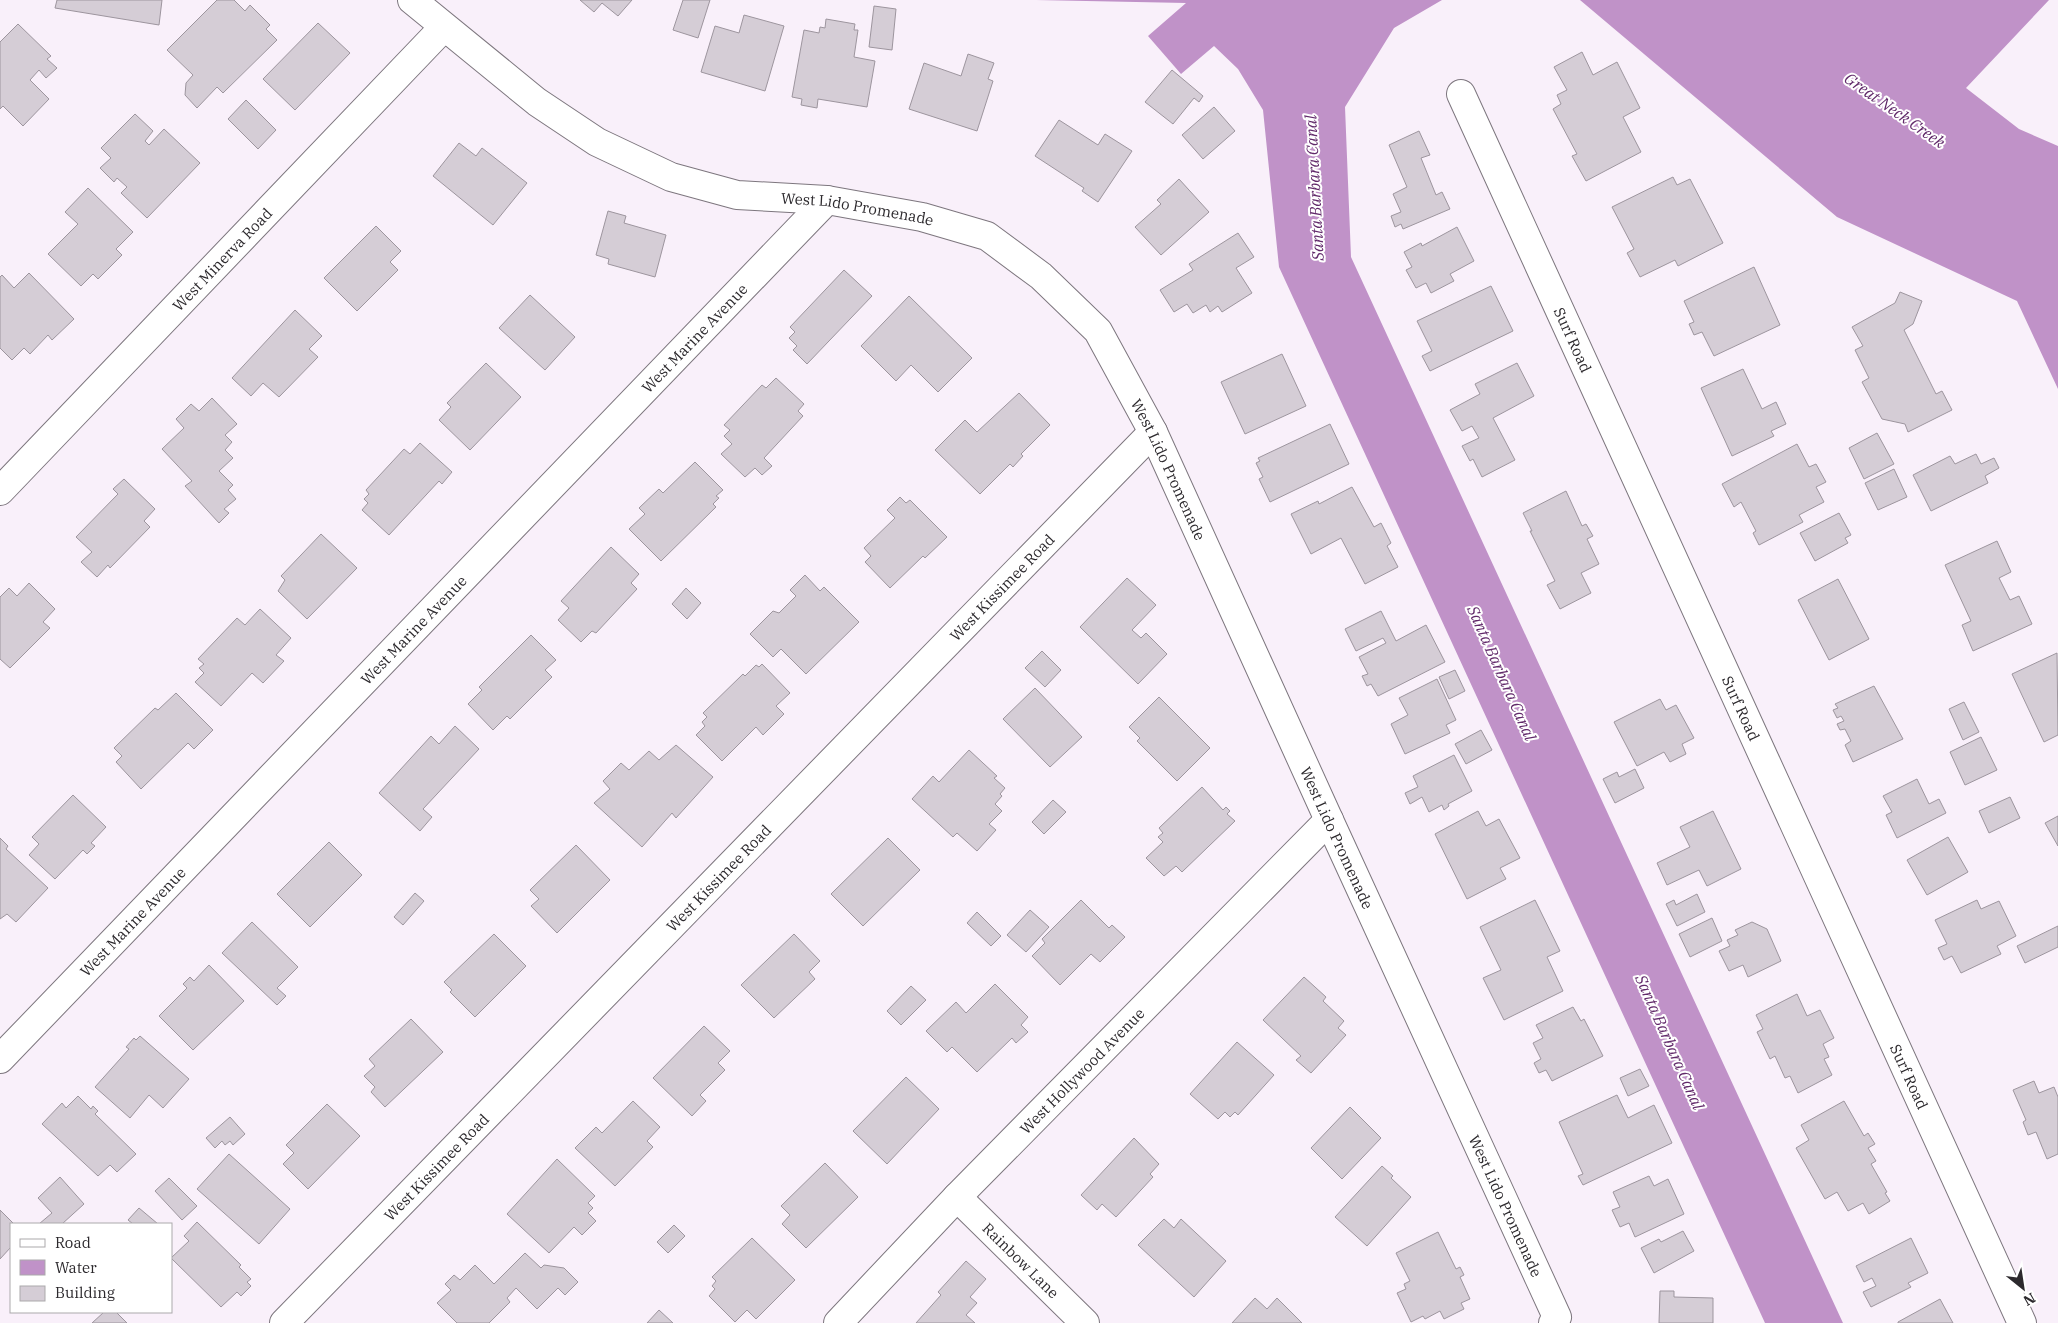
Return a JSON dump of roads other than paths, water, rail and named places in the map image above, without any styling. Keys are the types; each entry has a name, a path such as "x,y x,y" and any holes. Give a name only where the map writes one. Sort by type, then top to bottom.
{"street":[{"name":"West Lido Promenade","path":"412,0 537,102 597,142 671,178 737,195 827,200 922,216 987,236 1041,276 1098,331 1153,432 1328,820 1557,1316 1553,1323"},
{"name":"West Minerva Road","path":"0,491 444,27"},
{"name":"Surf Road","path":"1461,94 2022,1323"},
{"name":"West Marine Avenue","path":"0,1059 827,200"},
{"name":"West Kissimee Road","path":"284,1323 1153,432"},
{"name":"West Hollywood Avenue","path":"838,1323 957,1197 1328,820"},
{"name":"Rainbow Lane","path":"957,1197 1085,1323"}],"water":[{"name":"Santa Barbara Canal","path":"1036,0 1442,0 1394,28 1345,107 1351,257 1843,1323 1765,1323 1279,267 1263,110 1238,69 1214,46 1181,74 1148,36 1186,3"},
{"name":"Great Neck Creek","path":"1580,0 2049,0 1966,88 2019,129 2058,146 2058,389 2017,301 1837,217"}]}
